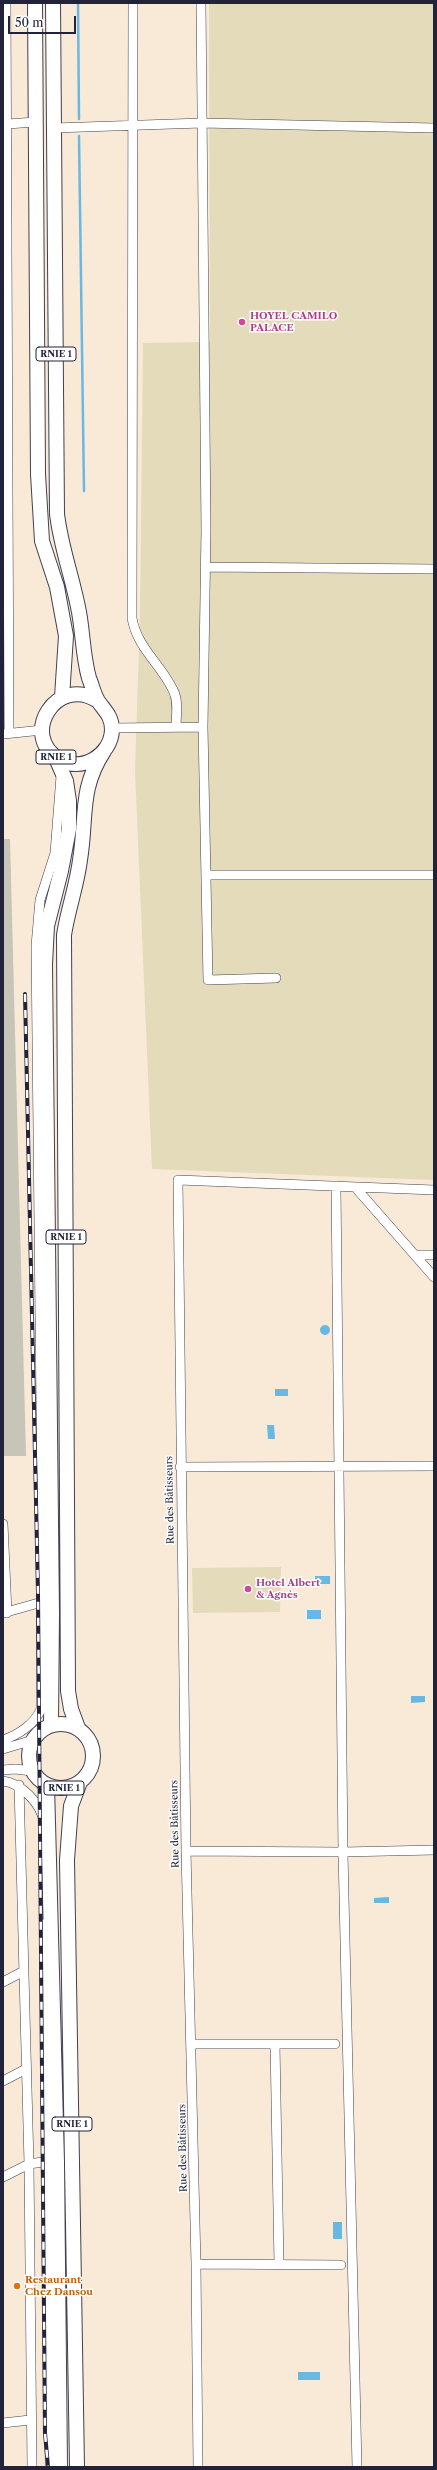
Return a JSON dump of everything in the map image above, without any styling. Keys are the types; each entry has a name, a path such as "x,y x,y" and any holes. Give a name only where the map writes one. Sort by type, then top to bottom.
{"highway":[{"name":"RNIE 1","path":"35,3 40,519 42,541 56,587 66,636 62,697"},
{"name":"RNIE 1","path":"53,3 57,514 60,537 79,613 89,677 98,701 108,713 112,728 110,740 93,768 88,783 80,860 64,934 68,1691 71,1710 78,1728 88,1738 93,1758 89,1772 80,1782 71,1806 67,1860 77,2467"},
{"path":"42,730 48,711 62,697 84,695 98,701"},
{"name":"RNIE 1","path":"42,730 44,742 58,763 66,781 69,801 69,829 61,872 47,926 45,964 52,1605 50,1725"},
{"name":"RNIE 1","path":"58,763 80,764 94,760 104,751"},
{"path":"32,1771 28,1758 33,1740 39,1731 50,1725 64,1723 78,1728"},
{"name":"RNIE 1","path":"32,1771 39,1781 47,1785 67,1788 80,1782"},
{"name":"RNIE 1","path":"47,1785 51,2161 60,2467"}],"street":[{"path":"6,3 6,733 42,730"},
{"path":"133,3 132,618 134,630 146,652 174,690 176,704 176,727"},
{"path":"201,3 205,567 203,726 208,980 276,978"},
{"path":"7,124 36,122"},
{"path":"54,128 202,123 434,128"},
{"path":"205,567 434,569"},
{"path":"112,728 203,726"},
{"path":"3,1740 23,1729 36,1718 41,1709 42,1602 36,946 40,900 55,852 58,763"},
{"path":"206,875 434,875"},
{"name":"Rue des Bâtisseurs","path":"198,2467 196,2264 192,2044 186,1851 180,1467 178,1180 336,1186"},
{"path":"356,2467 343,1852 336,1186 434,1190"},
{"path":"355,1187 434,1277"},
{"path":"415,1255 434,1255"},
{"path":"180,1467 434,1466"},
{"path":"3,1524 5,1613 42,1602"},
{"path":"3,1749 33,1740"},
{"path":"3,1770 15,1769 32,1771"},
{"path":"3,1781 19,1785 39,1809 43,1818 44,1829 51,2161 50,2467"},
{"path":"19,1785 22,1972 29,2164 30,2420 32,2467"},
{"path":"186,1851 343,1852 434,1850"},
{"path":"3,1982 22,1972"},
{"path":"192,2044 335,2044"},
{"path":"275,2044 278,2264"},
{"path":"3,2081 26,2069"},
{"path":"3,2177 29,2164 51,2161"},
{"path":"196,2264 341,2264"},
{"path":"3,2423 30,2420"}],"shaded area":[{"path":"209,3 434,3 434,1180 152,1169 135,770 140,616 143,343 210,342"},
{"path":"3,839 10,839 26,1456 3,1456"},
{"path":"281,1567 280,1612 193,1613 192,1568"}],"water":[{"path":"323,1325 327,1325 330,1330 327,1335 323,1335 320,1332 320,1328"},
{"path":"275,1389 288,1389 288,1396 275,1396"},
{"path":"267,1425 274,1425 275,1439 268,1439"},
{"path":"315,1576 330,1576 330,1584 315,1584"},
{"path":"307,1610 321,1610 321,1619 307,1619"},
{"path":"411,1696 425,1696 425,1702 411,1703"},
{"path":"389,1897 389,1903 374,1903 374,1898"},
{"path":"333,2222 342,2222 342,2239 333,2239"},
{"path":"298,2372 320,2372 320,2380 298,2380"}],"waterway":[{"path":"78,3 79,119"},
{"path":"79,136 84,491"}],"railway":[{"path":"25,994 38,1593 45,2433 48,2467"}],"place":[{"name":"HOYEL CAMILO PALACE","path":"242,322"},
{"name":"Hotel Albert & Agnès","path":"248,1589"},
{"name":"Restaurant Chez Dansou","path":"17,2286"}]}
